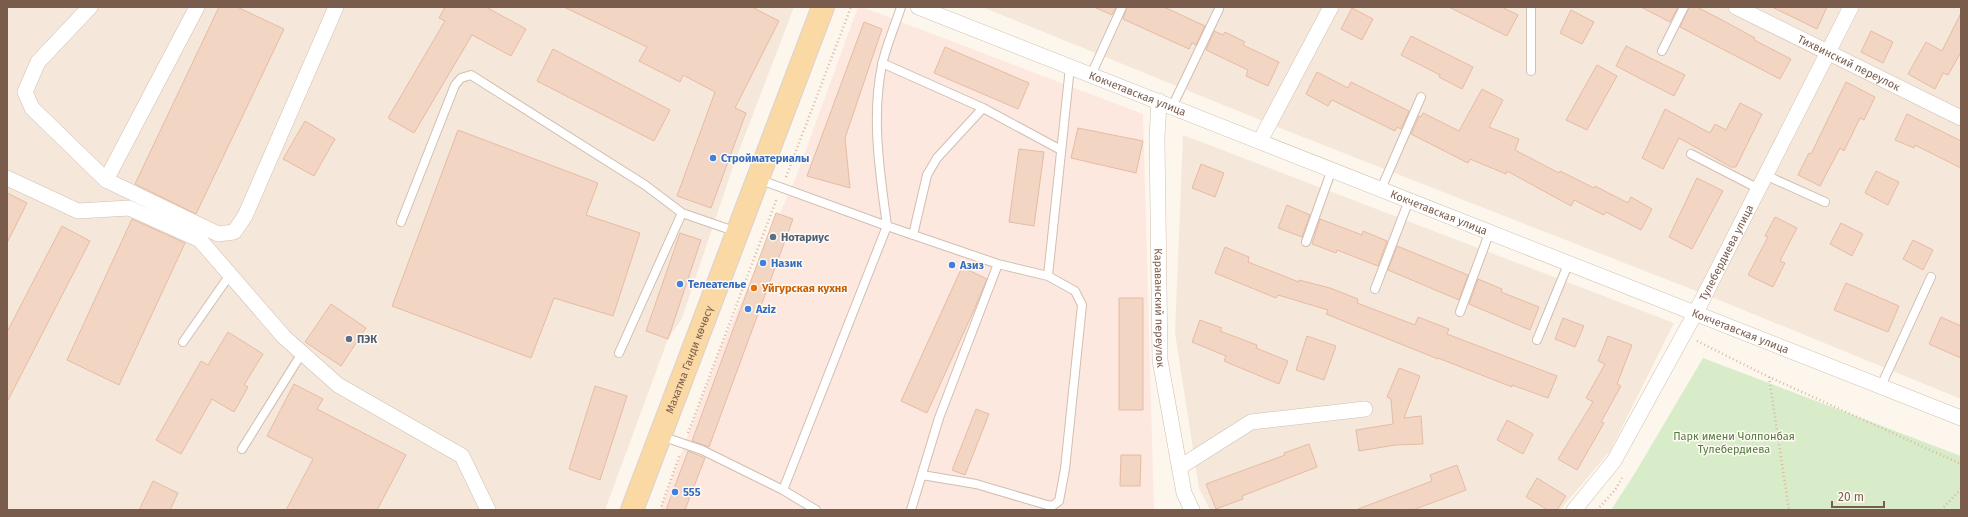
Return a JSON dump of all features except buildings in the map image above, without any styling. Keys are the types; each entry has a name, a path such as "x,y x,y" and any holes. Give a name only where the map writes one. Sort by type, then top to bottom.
{"main road":[{"name":"Махатма Ганди көчөсү","path":"632,510 823,7"}],"street":[{"path":"90,7 38,62 25,92 32,108 106,180 218,234 234,232 245,216 336,7"},
{"path":"106,180 197,7"},
{"name":"Кокчетавская улица","path":"918,7 1696,312 1961,418"},
{"path":"1260,141 1331,7"},
{"name":"Тихвинский переулок","path":"1736,7 1960,114"},
{"name":"Тулебердиева улица","path":"1574,510 1614,461 1696,312 1851,7"},
{"name":"Караванский переулок","path":"1165,104 1157,138 1160,360 1184,493 1192,510"},
{"path":"7,178 78,210 129,208 200,240 229,276 284,337 338,385 462,456 488,510"},
{"path":"1180,467 1251,422 1365,409"}],"lane":[{"path":"783,490 887,226 878,159 877,94 882,64 901,7"},
{"path":"1091,75 1122,7"},
{"path":"1531,71 1532,7"},
{"path":"1662,51 1684,7"},
{"path":"1165,104 1219,9"},
{"path":"882,64 983,108 1061,150"},
{"path":"1048,276 1070,67"},
{"path":"401,222 455,85 461,78 471,76 645,185 682,213 738,232"},
{"path":"1382,189 1422,97"},
{"path":"913,235 927,175 937,158 983,108"},
{"path":"1691,154 1762,182 1825,202"},
{"path":"1306,242 1332,170"},
{"path":"758,179 887,226 998,264 1048,276 1075,291 1082,305 1066,469 1059,501 1052,506 976,484 922,475"},
{"path":"1375,289 1409,200"},
{"path":"619,354 682,213"},
{"path":"1460,312 1490,231"},
{"path":"1537,340 1568,262"},
{"path":"911,510 939,418 998,264"},
{"path":"183,342 229,276"},
{"path":"1881,386 1931,277"},
{"path":"242,449 302,353"},
{"path":"661,436 702,450 783,490 816,510"}],"path":[{"path":"660,510 781,187 851,7"},
{"path":"1697,341 1770,377 1961,464"},
{"path":"1770,377 1789,510"},
{"path":"1941,510 1961,489"}],"shaded area":[{"path":"7,7 794,7 734,164 682,318 668,339 605,510 7,510"},
{"name":"Азиз","path":"858,7 862,7 1143,114 1154,510 660,510 719,352 796,177"},
{"path":"982,7 1961,7 1961,399 1724,302 1290,132"},
{"path":"1183,135 1674,323 1610,451 1560,510 1210,510 1199,488 1175,333"}],"green space":[{"name":"Парк имени Чолпонбая Тулебердиева","path":"1703,358 1961,456 1961,510 1611,510 1635,473"}],"place":[{"name":"Стройматериалы","path":"713,158"},
{"name":"Нотариус","path":"773,237"},
{"name":"Назик","path":"763,263"},
{"name":"Азиз","path":"952,265"},
{"name":"Телеателье","path":"680,284"},
{"name":"Уйгурская кухня","path":"754,288"},
{"name":"Aziz","path":"748,309"},
{"name":"ПЭК","path":"349,339"},
{"name":"555","path":"675,492"}]}
